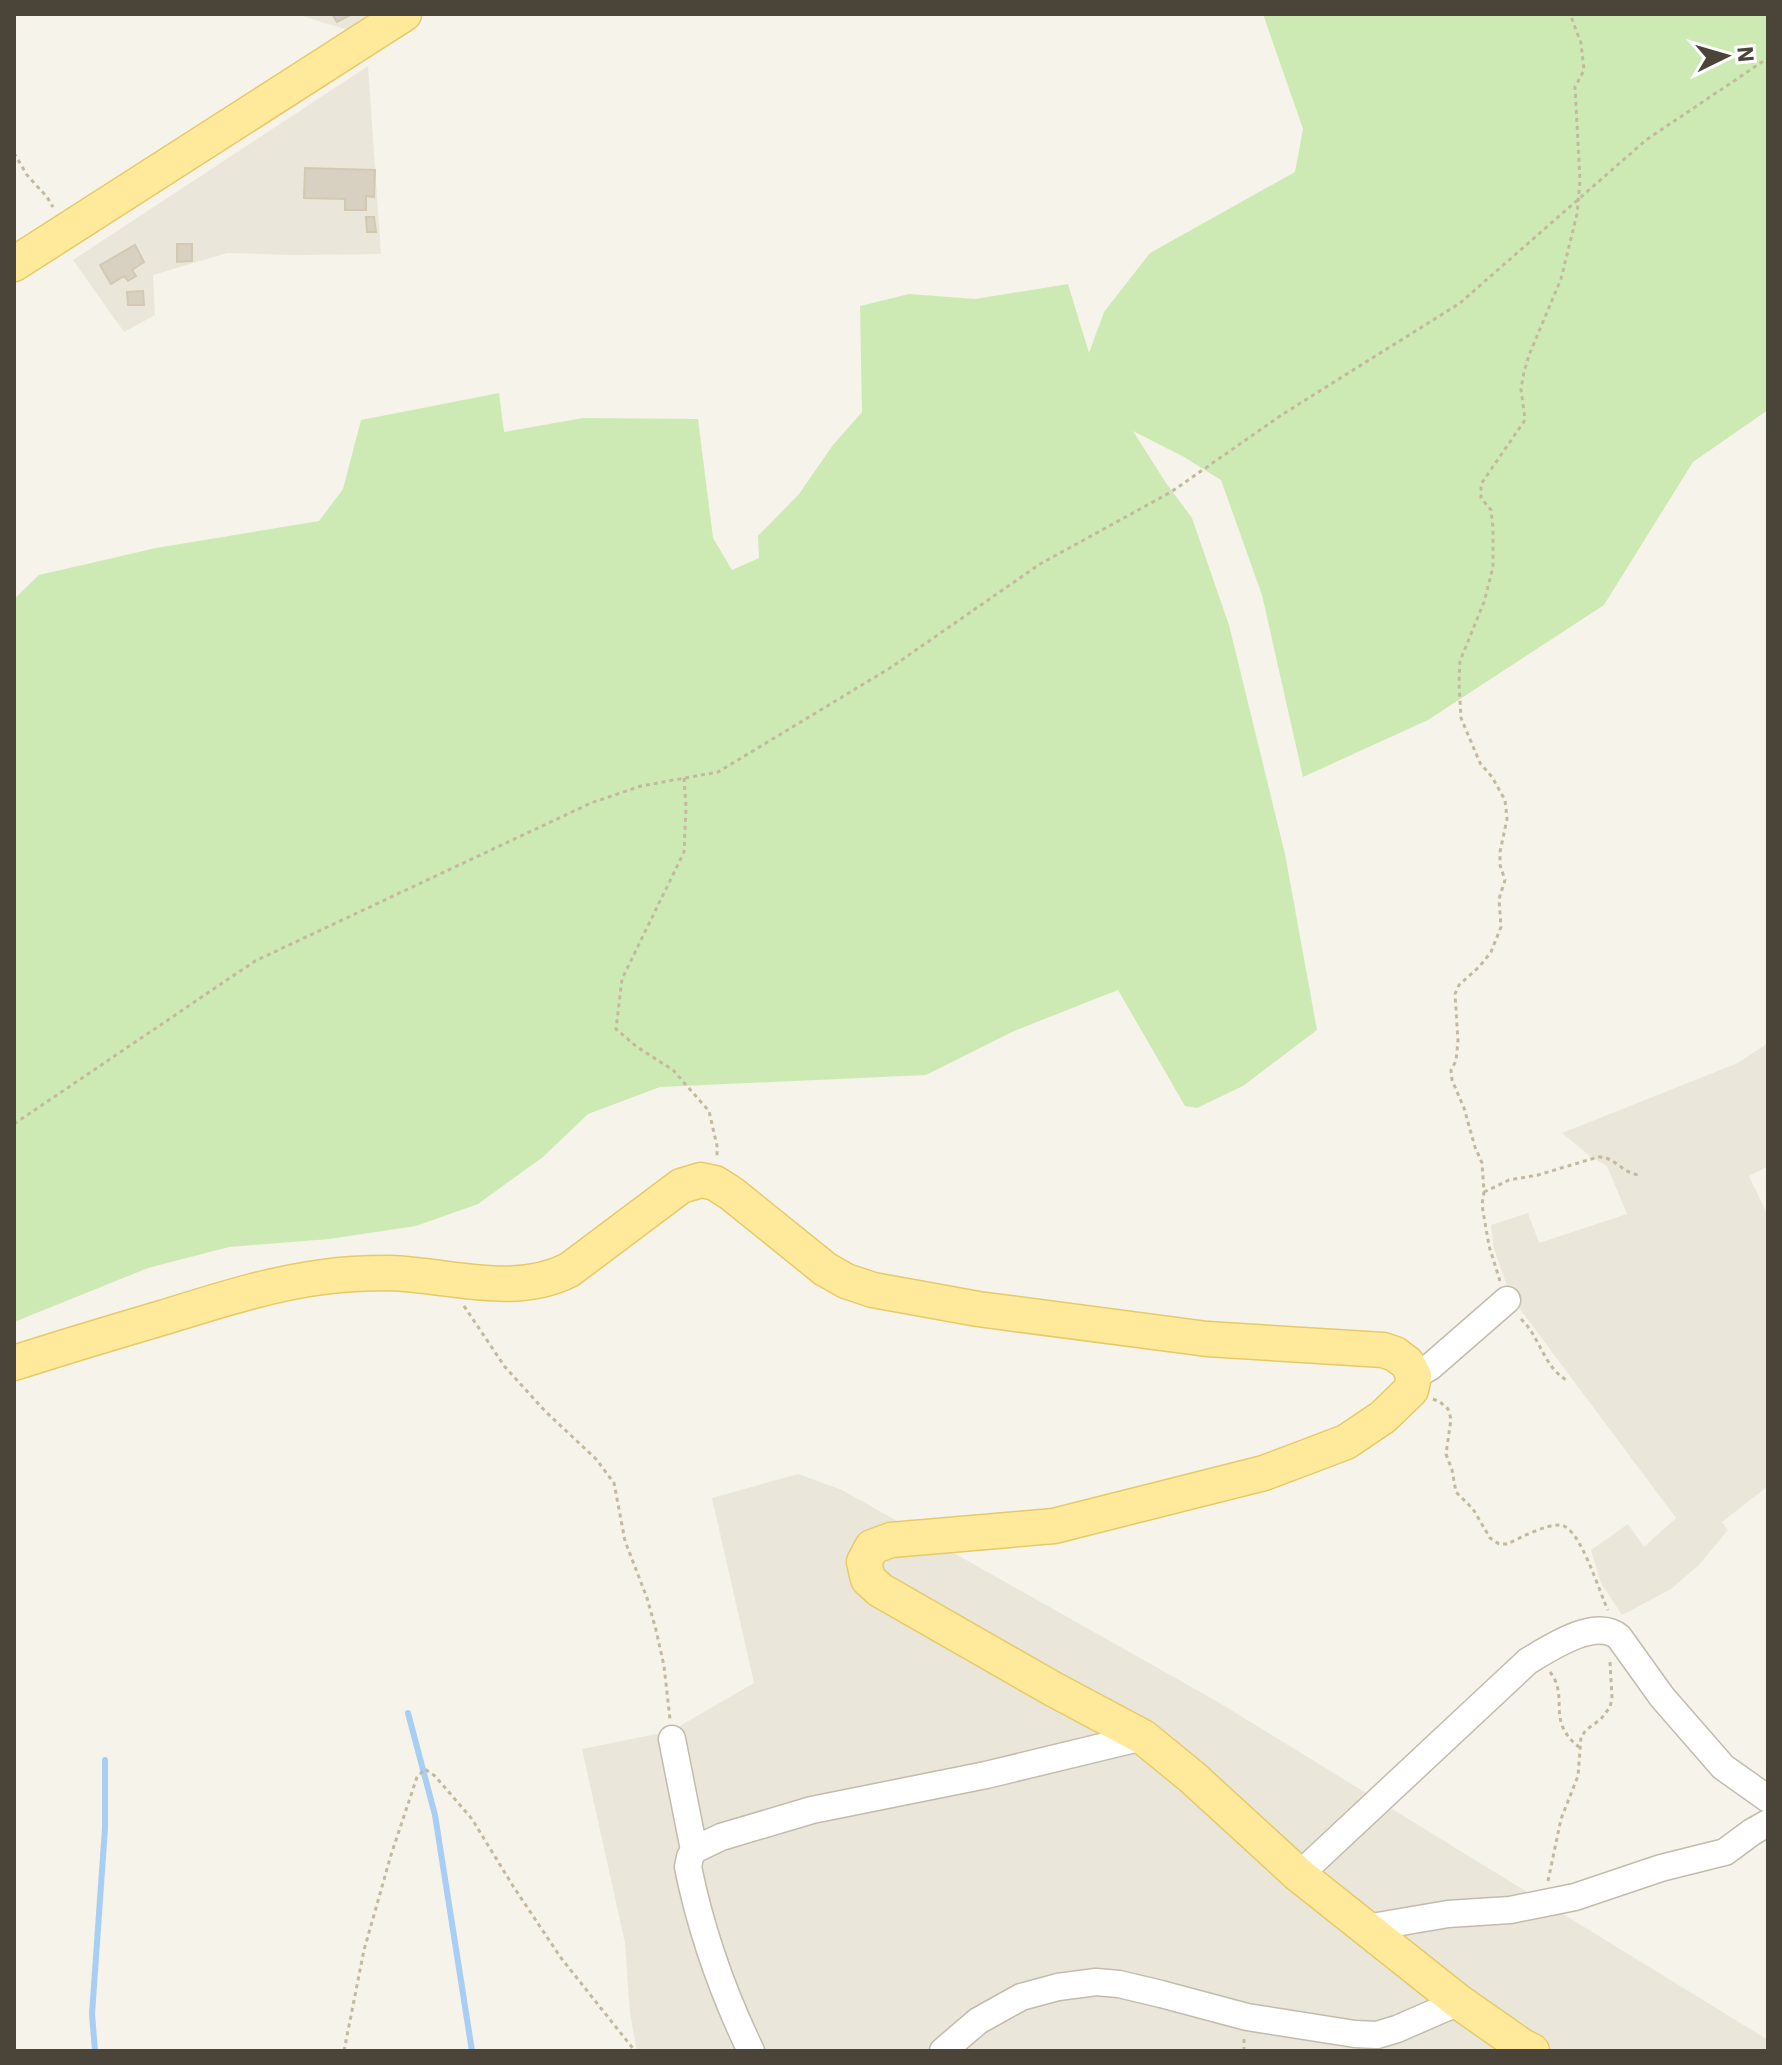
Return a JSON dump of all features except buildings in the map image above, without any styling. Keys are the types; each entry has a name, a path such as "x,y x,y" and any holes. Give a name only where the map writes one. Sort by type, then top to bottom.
{"main road":[{"path":"14,264 404,14"},
{"path":"14,1363 264,1288 325,1276 389,1273 513,1284 555,1277 569,1270 681,1186 701,1180 715,1183 732,1194 825,1269 846,1281 873,1290 978,1309 1207,1339 1383,1350 1395,1354 1407,1363 1412,1383 1383,1417 1346,1442 1264,1473 1054,1526 891,1540 872,1547 864,1562 868,1579 880,1590 1143,1737 1192,1777 1299,1875 1459,2002 1532,2051"}],"street":[{"path":"1412,1383 1507,1300"},
{"path":"1299,1875 1528,1661 1580,1634 1602,1630 1617,1635 1662,1697 1723,1767 1768,1799"},
{"path":"751,2051 702,1925 688,1867 694,1850 721,1837 812,1810 986,1775 1143,1737"},
{"path":"672,1739 694,1850"},
{"path":"1366,1928 1448,1914 1510,1910 1575,1897 1661,1868 1725,1852 1768,1823"},
{"path":"943,2051 978,2021 1021,1997 1058,1987 1096,1982 1119,1984 1247,2017 1355,2034 1377,2035 1397,2029 1459,2002"}],"path":[{"path":"1482,1205 1482,1163 1452,1080 1451,1070 1456,1061 1458,1041 1455,994 1459,985 1485,960 1501,927 1499,899 1505,880 1500,852 1507,819 1505,800 1480,763 1461,718 1460,661 1484,602 1493,567 1491,510 1481,498 1481,484 1525,420 1521,389 1524,372 1561,279 1577,214 1580,180 1575,87 1584,70 1581,43 1570,14"},
{"path":"14,1124 255,961 591,803 641,786 718,772 890,668 1040,564 1171,492 1283,414 1460,303 1646,140 1768,58"},
{"path":"14,153 56,212 74,225"},
{"path":"684,778 684,852 622,979 616,1029 673,1070 709,1111 717,1146 715,1183"},
{"path":"1484,1192 1509,1180 1606,1156 1629,1173 1640,1175"},
{"path":"445,1279 505,1367 545,1411 596,1459 614,1483 625,1541 656,1630 664,1666 672,1739"},
{"path":"1412,1383 1448,1409 1451,1419 1446,1454 1453,1484 1490,1538 1499,1544 1507,1544 1558,1525 1569,1529 1586,1556 1615,1621 1617,1635 1610,1656 1610,1707 1581,1737 1578,1776 1561,1819 1548,1880 1547,1904"},
{"path":"1535,1658 1554,1676 1558,1686 1559,1719 1579,1747"},
{"path":"344,2051 364,1950 391,1855 417,1777 425,1769 435,1776 472,1819 561,1958 635,2051"}],"shaded area":[{"path":"296,14 374,14 354,32"},
{"path":"368,66 381,254 227,253 153,275 155,315 124,332 73,260"},
{"path":"1768,1043 1768,1166 1749,1176 1768,1216 1768,1486 1722,1522 1728,1530 1699,1565 1671,1589 1622,1615 1601,1583 1591,1550 1628,1524 1644,1547 1676,1518 1511,1297 1494,1249 1491,1225 1528,1213 1539,1243 1627,1214 1607,1166 1562,1133 1738,1063"},
{"path":"798,1474 842,1490 1218,1702 1768,2040 1768,2051 637,2051 630,2014 625,1943 582,1749 671,1731 754,1683 712,1498"}],"green space":[{"path":"1263,14 1768,14 1768,410 1693,462 1604,605 1428,720 1303,777 1262,595 1221,480 1133,431 1192,518 1229,625 1285,854 1317,1030 1243,1086 1197,1108 1185,1106 1118,990 1014,1031 926,1075 660,1087 588,1114 543,1157 478,1204 416,1226 329,1239 229,1247 148,1268 14,1322 14,599 39,575 156,548 319,521 343,489 361,420 499,393 504,432 583,418 698,419 713,538 732,570 759,558 758,536 799,494 833,445 862,412 860,306 909,294 975,299 1068,284 1089,353 1104,312 1150,253 1295,172 1303,129"}],"waterway":[{"path":"408,1713 435,1815 472,2051"},
{"path":"95,2051 92,2014 105,1828 105,1760"}]}
